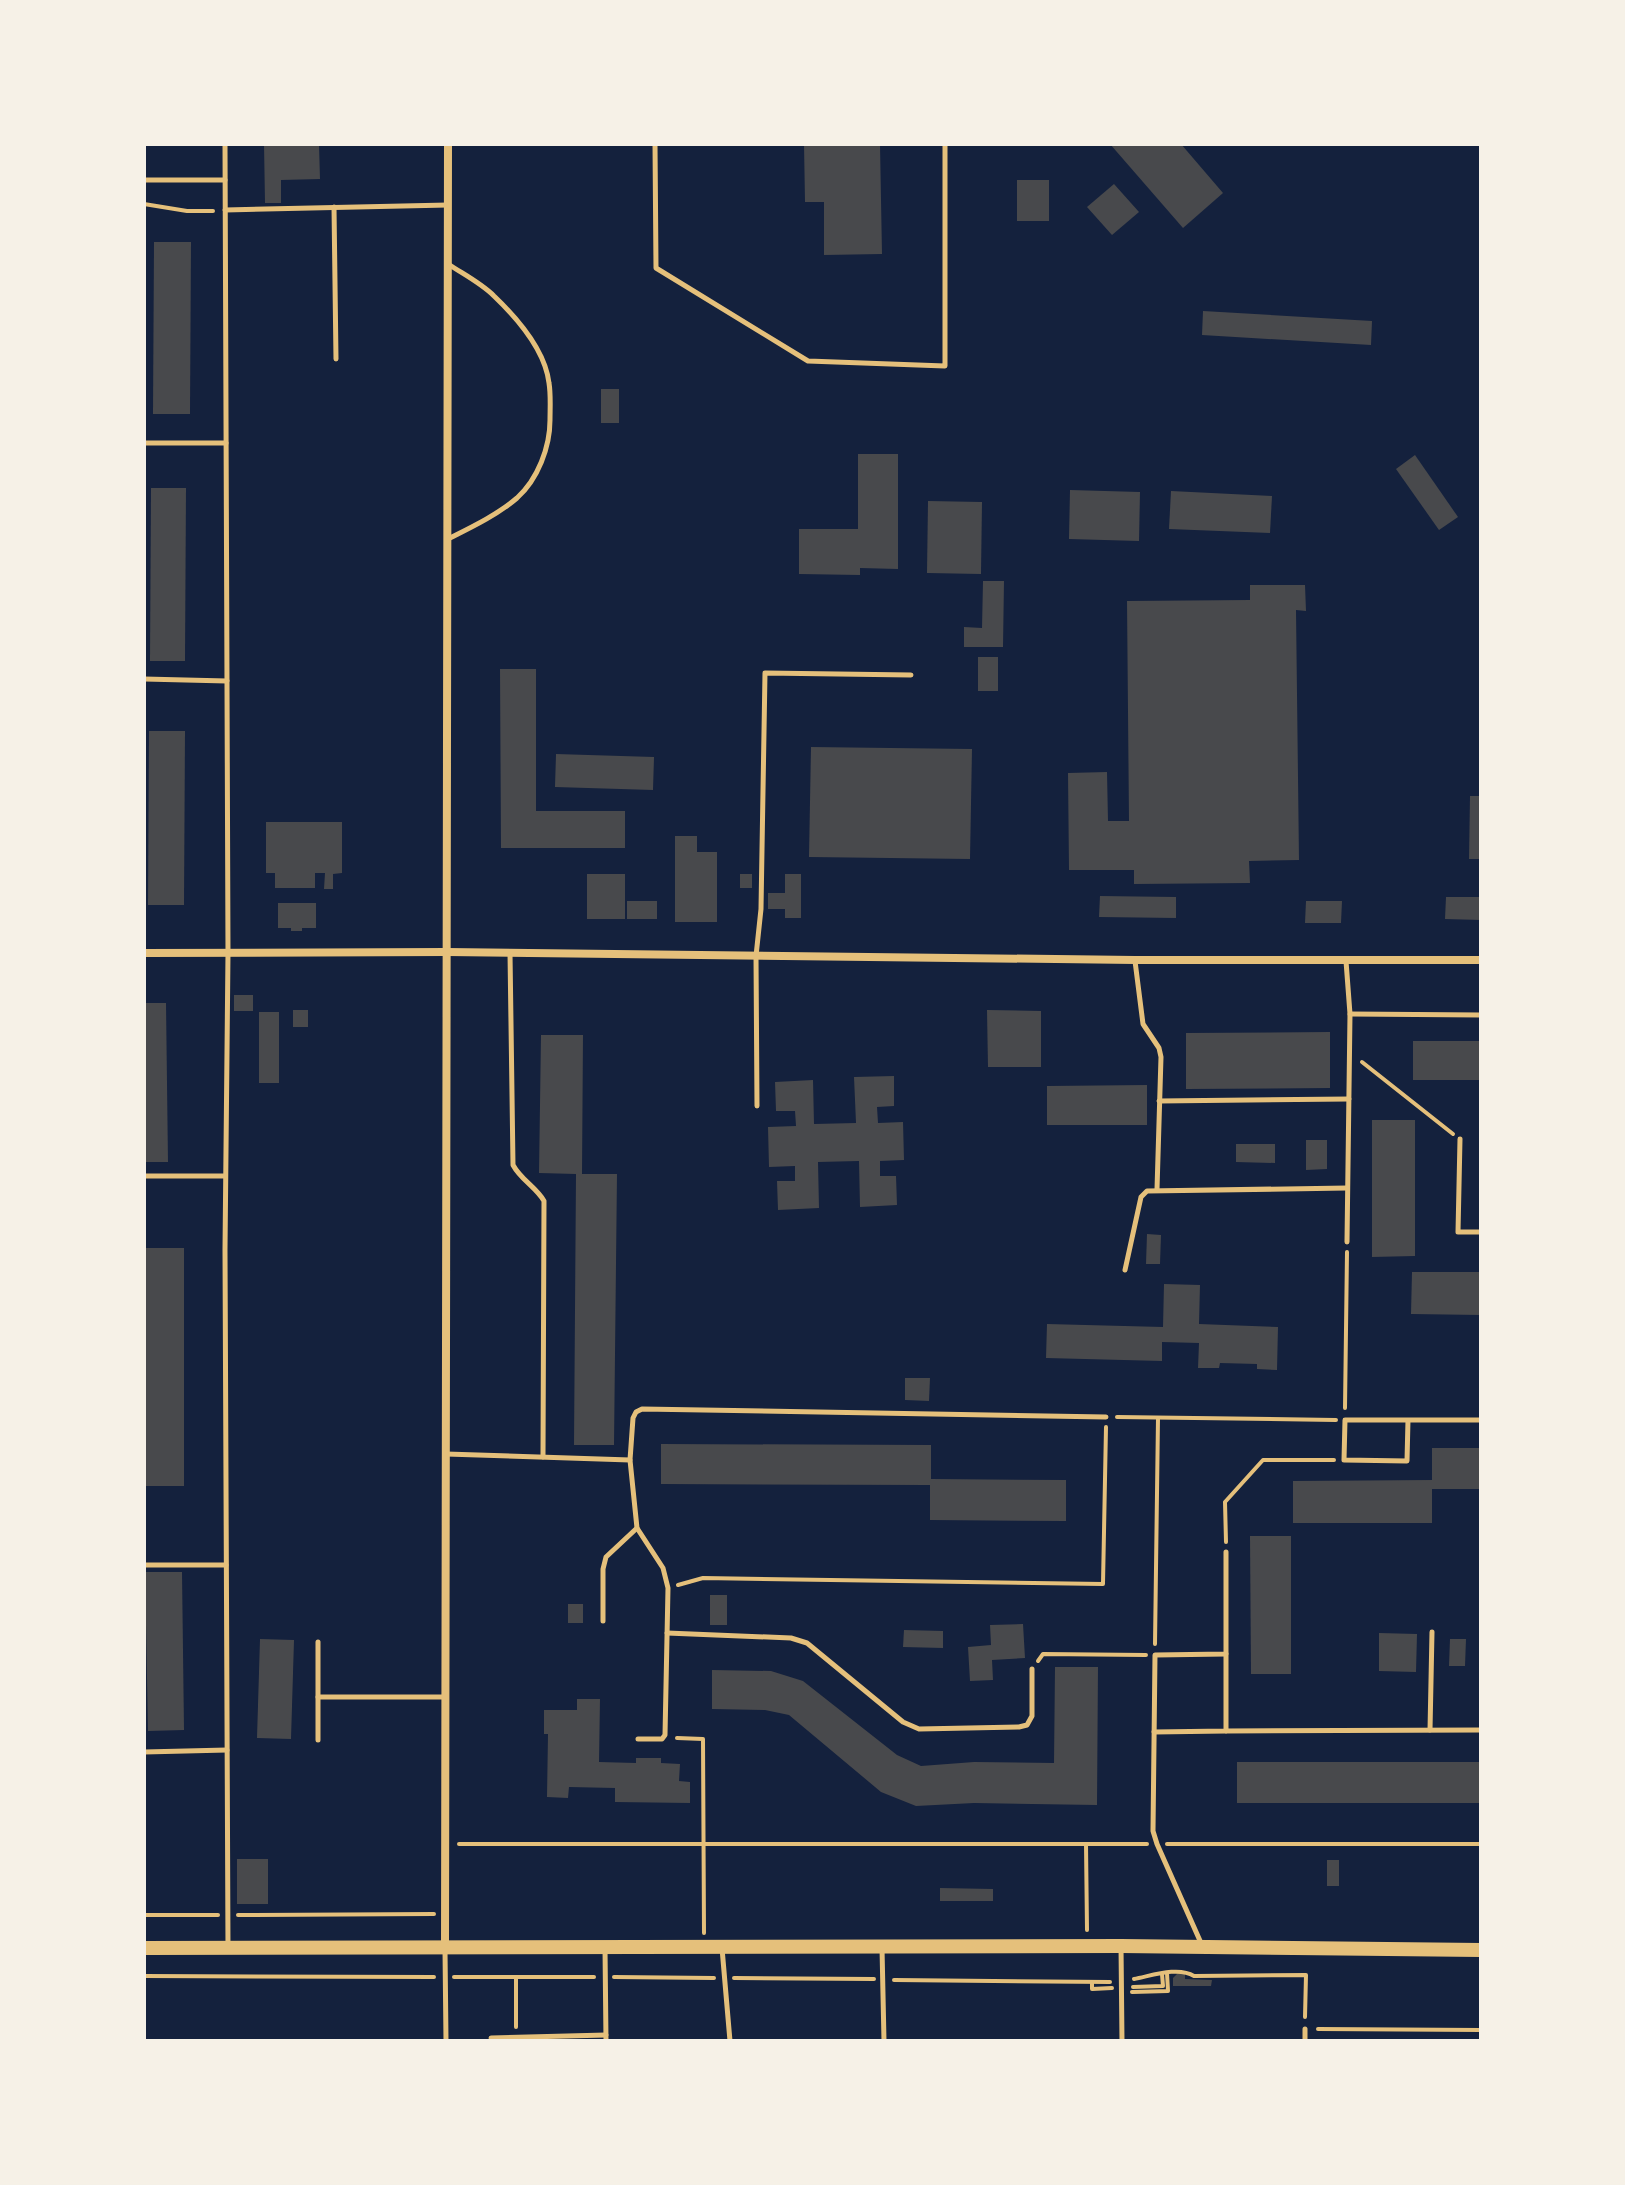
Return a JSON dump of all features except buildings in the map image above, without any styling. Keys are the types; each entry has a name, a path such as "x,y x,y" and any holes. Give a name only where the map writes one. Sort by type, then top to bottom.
{"main road":[{"path":"144,1948 1121,1946 1481,1950"}],"street":[{"path":"445,1947 448,144"},
{"path":"144,953 447,952 1135,960 1481,960"}],"lane":[{"path":"225,144 228,1948"},
{"path":"655,144 656,268 808,361 945,366 945,144"},
{"path":"144,180 225,180"},
{"path":"225,210 448,205"},
{"path":"334,207 336,359"},
{"path":"447,539 481,522 518,497 532,480 543,458 550,433 549,381 542,356 492,294 448,264"},
{"path":"144,443 226,443"},
{"path":"757,1106 756,956 761,909 765,673 911,675"},
{"path":"144,679 227,681"},
{"path":"510,953 513,1165 518,1175 540,1193 544,1201 543,1457"},
{"path":"1135,960 1143,1024 1159,1048 1157,1189"},
{"path":"1346,961 1350,1014 1347,1242"},
{"path":"1350,1014 1481,1015"},
{"path":"1159,1101 1349,1099"},
{"path":"1460,1139 1458,1232 1481,1232"},
{"path":"144,1176 225,1176"},
{"path":"1125,1270 1141,1197 1147,1191 1347,1188"},
{"path":"638,1739 664,1738 668,1588 663,1568 637,1528 630,1460 636,1412 642,1409 1106,1417"},
{"path":"1408,1420 1407,1461 1344,1460 1345,1420 1408,1420 1481,1420"},
{"path":"446,1454 630,1460"},
{"path":"603,1621 603,1569 606,1557 637,1528"},
{"path":"1226,1552 1226,1731"},
{"path":"144,1565 226,1565"},
{"path":"1430,1730 1432,1632"},
{"path":"667,1633 791,1638 807,1643 903,1722 919,1729 1027,1725 1032,1716 1032,1669"},
{"path":"318,1642 318,1740"},
{"path":"1202,1947 1153,1831 1155,1655 1226,1654"},
{"path":"318,1697 446,1697"},
{"path":"1154,1732 1481,1730"},
{"path":"144,1752 227,1750"},
{"path":"1121,1946 1122,2041"},
{"path":"445,1947 446,2041"},
{"path":"491,2038 606,2038 605,1947"},
{"path":"722,1947 730,2041"},
{"path":"882,1947 884,2041"},
{"path":"1305,2029 1305,2041"}],"path":[{"path":"144,204 187,211 225,210"},
{"path":"1350,1052 1460,1139"},
{"path":"668,1588 703,1578 1103,1584 1106,1417 1345,1420 1347,1242"},
{"path":"1032,1669 1043,1654 1155,1655 1158,1418"},
{"path":"1226,1552 1225,1502 1263,1460 1344,1460"},
{"path":"664,1738 703,1739 704,1947"},
{"path":"445,1844 1481,1844"},
{"path":"1086,1844 1087,1932"},
{"path":"144,1915 444,1914"},
{"path":"144,1976 1121,1982 1189,1972 1194,1976 1306,1975 1305,2029 1481,2030"},
{"path":"1163,1986 1165,1974"},
{"path":"1121,1992 1168,1991 1165,1974"},
{"path":"516,1977 516,2037"},
{"path":"1092,1982 1092,1989"}]}
